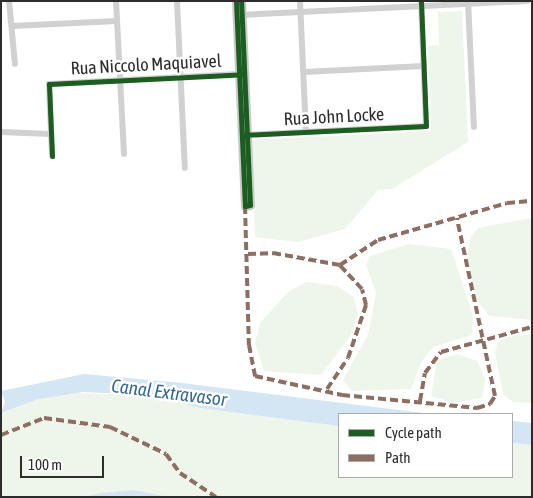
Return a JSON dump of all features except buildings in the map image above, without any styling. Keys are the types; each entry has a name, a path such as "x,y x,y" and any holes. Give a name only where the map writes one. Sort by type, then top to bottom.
{"street":[{"path":"9,1 15,64"},
{"path":"116,1 124,154"},
{"path":"177,1 185,168"},
{"path":"236,1 239,15 250,205 246,206 245,135"},
{"path":"239,15 241,1"},
{"path":"300,1 306,132"},
{"path":"239,15 421,4 528,1"},
{"path":"468,3 474,126"},
{"path":"304,72 424,66 421,4"},
{"path":"12,26 117,21"},
{"name":"Rua John Locke","path":"245,135 426,126 424,66"},
{"name":"Rua Niccolo Maquiavel","path":"51,134 49,84 242,74"},
{"path":"1,132 51,134 52,156"}],"shaded area":[{"path":"462,11 468,142 392,189 378,190 345,229 298,242 255,237 251,140 431,131 428,46 439,45 438,12"},
{"path":"532,218 532,320 489,316 476,299 467,257 471,237 478,228"},
{"path":"409,244 451,249 473,316 472,335 433,347 421,362 411,389 352,391 343,380 368,335 376,293 366,265 370,256"},
{"path":"306,282 337,286 354,297 358,315 351,335 321,375 264,371 255,343 260,323 288,292"},
{"path":"532,334 532,403 513,402 503,394 495,352 498,342 507,337"},
{"path":"458,354 477,361 485,379 482,398 453,403 431,396 437,360"},
{"path":"73,393 151,395 200,408 338,426 338,478 513,478 513,443 532,445 532,497 169,497 133,490 85,497 1,497 1,413 38,399"}],"water":[{"name":"Canal Extravasor","path":"84,374 182,383 423,413 338,413 338,426 200,408 151,395 83,392 38,399 1,413 5,402 1,391"},
{"path":"513,421 532,423 532,445 513,443"},
{"path":"133,490 169,497 85,497 101,493"}],"marked path":[{"path":"248,254 273,253 340,265 378,240 507,203 532,201"},
{"path":"245,206 249,345 255,376 342,395 477,408 490,404 495,396 457,218"},
{"path":"327,389 348,358 366,305 362,289 340,265"},
{"path":"420,401 425,373 441,352 532,327"},
{"path":"1,435 44,418 110,427 166,454 180,473 216,497"}],"cycle path":[{"path":"236,1 245,206 250,205 241,1"},
{"path":"242,135 426,126 421,1"},
{"path":"52,156 49,84 244,74"}]}
